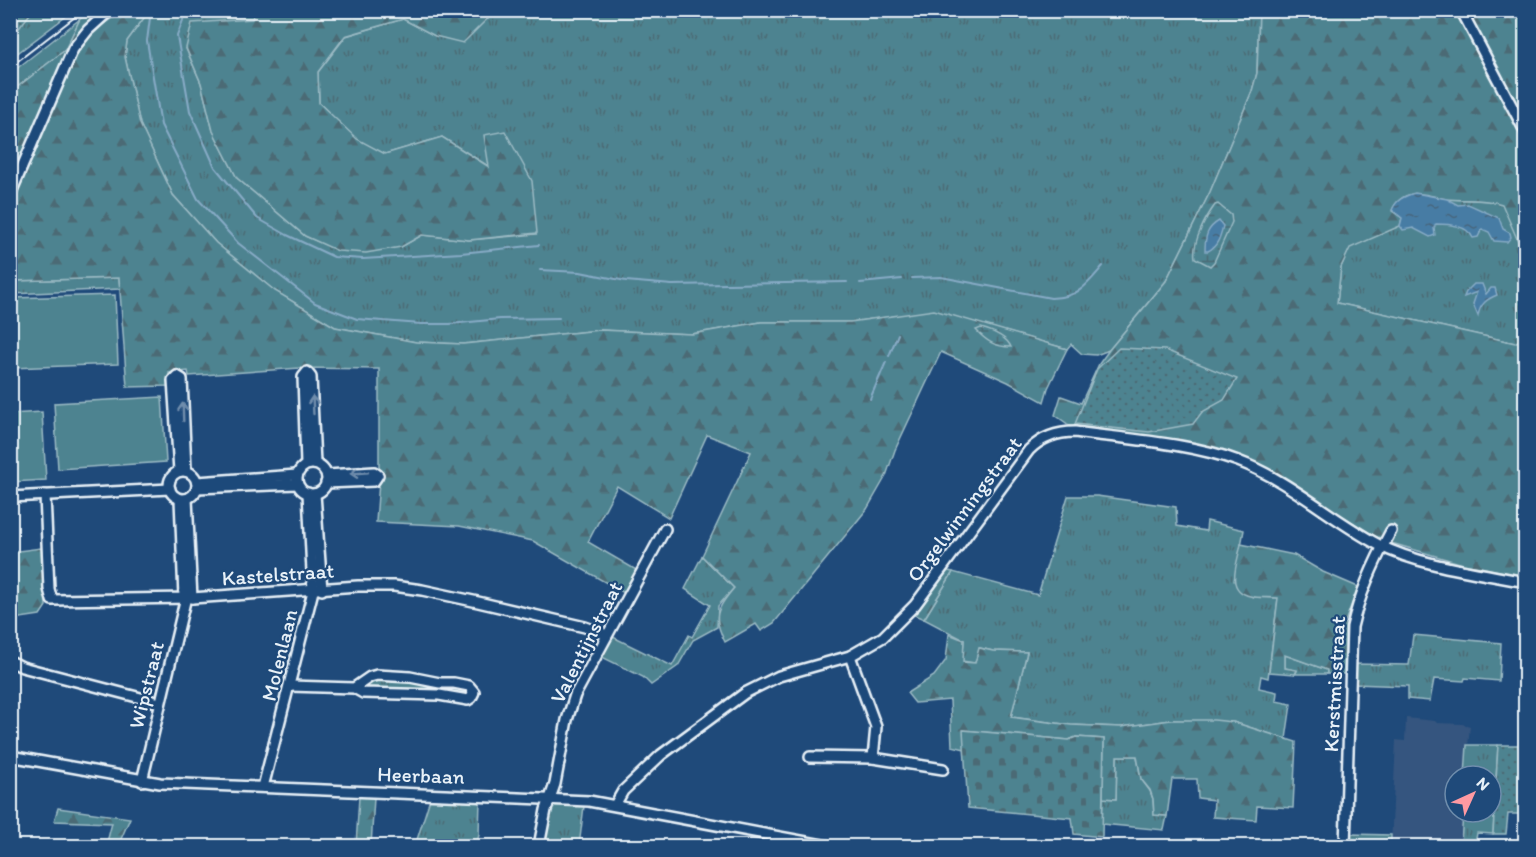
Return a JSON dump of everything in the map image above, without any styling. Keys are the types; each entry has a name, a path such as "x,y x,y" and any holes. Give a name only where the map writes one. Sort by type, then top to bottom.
{"street":[{"path":"10,195 73,49 88,30 110,10"},
{"path":"1460,12 1526,133"},
{"path":"307,372 311,377 311,464 303,377 307,372"},
{"path":"177,376 182,379 182,471 173,380 177,376"},
{"name":"Orgelwinningstraat","path":"615,805 623,791 661,755 745,693 779,676 850,656 874,644 904,617 1029,450 1039,441 1062,433 1075,432 1180,447 1236,460 1281,482 1347,526 1383,546 1462,570 1526,582"},
{"path":"311,464 323,469 326,479 321,491 312,493 303,492 297,479 302,467 311,464"},
{"path":"182,471 194,475 197,485 191,497 183,499 176,497 170,489 171,478 182,471"},
{"path":"197,485 297,479"},
{"path":"10,497 170,489"},
{"name":"Molenlaan","path":"263,787 318,590 312,493"},
{"name":"Kastelstraat","path":"45,495 52,600 187,597 376,586 422,590 585,627 607,635"},
{"name":"Wipstraat","path":"142,781 187,597 183,499"},
{"name":"Valentijnstraat","path":"538,846 571,708 581,683 665,529"},
{"name":"Kerstmisstraat","path":"1345,846 1352,627 1369,573 1391,531"},
{"path":"850,656 876,727 873,758"},
{"path":"10,661 22,667 160,703"},
{"path":"10,668 22,667"},
{"path":"290,686 354,688 363,693 439,695 468,700 474,692 469,686 454,683 377,675 354,688"},
{"name":"Heerbaan","path":"10,756 142,781 550,798 615,805 828,846"},
{"path":"810,757 873,758 943,769"}],"shaded area":[{"path":"1406,718 1470,726 1466,764 1443,764 1443,824 1462,824 1461,846 1391,846 1396,740 1405,741"}],"green space":[{"path":"484,10 1259,11 1257,73 1252,91 1210,192 1166,281 1109,350 1096,355 1082,354 1071,344 1067,349 934,311 850,322 761,322 692,334 600,330 463,344 416,342 335,327 275,291 216,243 173,195 140,124 125,57 127,41 149,11 256,11 252,19 186,49 201,83 213,131 237,178 305,236 338,250 401,247 422,235 469,240 536,234 490,167 442,137 385,154 357,140 319,103 318,72 346,36 403,19 435,36 488,19"},
{"path":"10,11 32,11 11,39"},
{"path":"32,11 73,11 11,58 10,39"},
{"path":"92,11 107,11 94,31 122,11 149,11 127,41 125,57 140,124 173,195 216,243 275,291 335,327 416,342 463,344 600,330 692,334 761,322 850,322 934,310 1067,349 1048,388 1044,402 1008,382 941,352 895,450 886,476 867,509 774,623 761,631 756,624 725,642 717,619 723,602 734,588 702,556 751,452 707,435 669,518 617,486 588,542 638,571 626,594 533,541 459,526 376,522 379,481 379,369 300,368 189,376 188,371 169,373 169,386 127,387 119,278 11,281 11,92 65,50 80,19"},
{"path":"256,11 484,11 488,18 463,43 435,36 403,19 345,36 318,72 319,103 357,139 385,154 442,137 489,167 484,135 505,131 532,181 537,233 469,240 422,235 401,247 366,253 338,251 305,236 237,178 213,131 201,83 186,48 192,23 252,19"},
{"path":"1259,11 1525,11 1525,257 1502,204 1481,200 1446,199 1421,194 1409,195 1400,200 1392,211 1402,218 1400,226 1350,248 1341,267 1337,303 1515,343 1525,337 1525,576 1463,564 1381,540 1280,477 1173,442 1072,427 1055,415 1061,396 1081,403 1099,364 1166,281 1210,192 1252,91 1257,73"},
{"path":"80,19 65,50 11,92 11,73"},
{"path":"1415,193 1447,199 1494,201 1503,204 1525,257 1525,337 1515,343 1337,303 1341,267 1350,247 1399,226 1392,210"},
{"path":"1218,204 1231,215 1232,222 1210,266 1195,258 1195,252 1204,223 1215,205"},
{"path":"119,278 120,289 11,294 10,281"},
{"path":"115,295 118,364 11,368 11,298"},
{"path":"981,328 1002,337 1011,347 996,345 987,340 976,330"},
{"path":"1119,348 1165,350 1237,379 1224,400 1202,412 1193,424 1149,432 1075,424 1097,369"},
{"path":"162,397 166,462 58,469 54,403"},
{"path":"42,412 46,480 11,482 11,414"},
{"path":"1068,496 1097,496 1176,507 1177,526 1206,531 1207,521 1244,530 1234,581 1254,597 1278,598 1268,678 1261,676 1259,688 1277,692 1276,701 1291,704 1286,739 1233,722 1171,720 1121,727 1071,725 1011,717 1027,652 993,651 980,648 975,663 962,661 964,640 924,619 953,572 1038,595"},
{"path":"1241,544 1294,555 1323,572 1358,587 1345,622 1344,674 1327,674 1327,670 1285,655 1285,668 1297,670 1295,674 1269,672 1278,598 1255,597 1239,590 1234,577"},
{"path":"41,548 46,606 40,615 14,619 11,610 11,552"},
{"path":"702,556 734,588 718,606 717,627 693,640 678,666 651,685 643,677 600,656 611,636 672,666 689,635 692,637 710,605 685,589"},
{"path":"944,570 953,572 924,619 912,614"},
{"path":"1521,632 1525,633 1526,714 1519,714"},
{"path":"949,634 964,640 963,662 975,663 979,648 993,651 1027,652 1011,717 1071,725 1121,727 1171,720 1214,720 1233,722 1296,742 1293,808 1257,806 1256,820 1213,817 1214,800 1198,798 1197,779 1172,779 1167,816 1154,815 1153,799 1150,790 1141,779 1137,756 1117,756 1116,799 1103,798 1104,739 1076,737 1069,740 964,730 965,749 952,746 950,700 915,703 907,693 934,676 946,660"},
{"path":"1413,635 1501,643 1499,681 1465,678 1464,681 1434,679 1430,701 1408,699 1408,686 1353,684 1353,664 1409,665"},
{"path":"1285,655 1327,670 1327,674 1295,674 1297,671 1285,668"},
{"path":"377,677 464,688 465,693 463,695 363,690 361,687"},
{"path":"1519,714 1525,714 1525,814 1508,814 1506,834 1493,834 1494,824 1503,824 1503,764 1497,764 1498,745 1519,745"},
{"path":"963,730 1069,740 1076,737 1104,739 1102,837 1074,834 1072,818 968,808"},
{"path":"1467,745 1498,745 1497,764 1466,764"},
{"path":"1117,756 1137,756 1141,779 1153,799 1154,815 1167,816 1164,830 1102,824 1103,798 1116,799"},
{"path":"359,797 374,798 371,846 356,846"},
{"path":"430,799 480,800 479,835 476,846 415,846"},
{"path":"552,803 584,806 579,846 543,846"},
{"path":"58,808 130,818 118,846 106,846 112,823 54,821"},
{"path":"1462,824 1494,824 1493,834 1477,833 1475,845 1461,845"},
{"path":"1350,834 1391,835 1391,846 1349,846"}],"water":[{"path":"1415,193 1447,199 1458,205 1468,204 1499,218 1503,229 1510,233 1511,237 1507,242 1494,241 1489,232 1482,229 1478,237 1473,238 1467,230 1446,224 1436,224 1435,235 1430,237 1413,228 1403,230 1400,226 1402,218 1392,210 1401,199"},
{"path":"1219,221 1223,226 1218,241 1214,247 1205,251 1208,233"},
{"path":"1474,284 1482,284 1486,294 1491,288 1495,288 1497,295 1484,302 1478,316 1473,304 1477,292 1464,297"}],"waterway":[{"path":"151,10 147,41 161,125 198,199 238,243 315,303 357,319 421,324 559,318"},
{"path":"191,10 185,15 177,36 190,111 215,167 257,218 334,257 363,259 539,245"},
{"path":"912,278 941,277 1051,298 1075,293 1103,266"},
{"path":"540,270 580,272 626,281 672,285 847,282"},
{"path":"860,283 902,279"},
{"path":"889,356 898,334"},
{"path":"870,399 886,362"}],"railway":[{"path":"10,67 84,10"}]}
